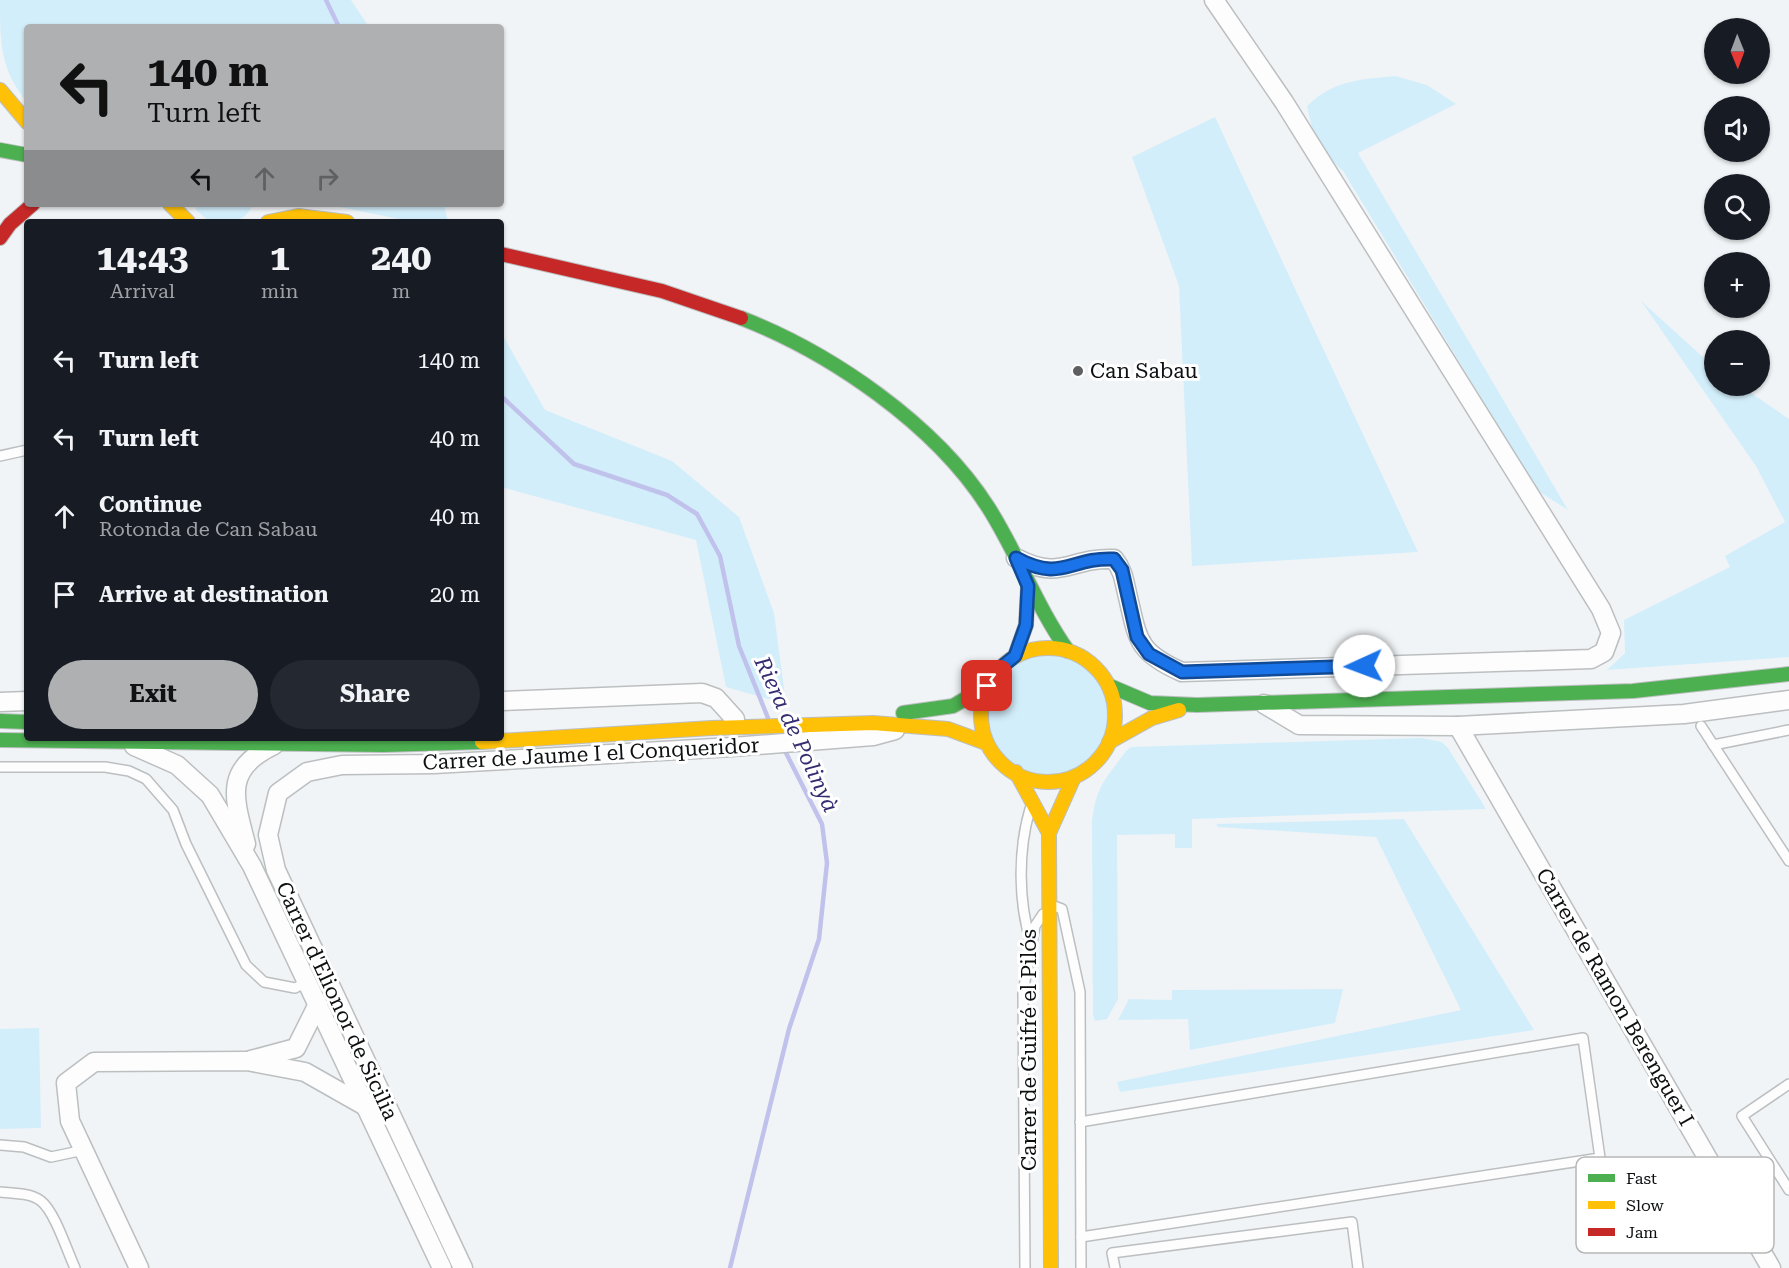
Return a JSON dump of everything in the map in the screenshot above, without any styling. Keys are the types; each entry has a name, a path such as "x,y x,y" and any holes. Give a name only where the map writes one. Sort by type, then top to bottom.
{"main road":[{"path":"0,90 24,118"},
{"path":"0,150 24,154"},
{"path":"0,237 10,224 30,207"},
{"path":"302,207 314,215"},
{"path":"266,215 314,215 333,219"},
{"path":"504,255 651,286 743,317 802,344 881,397 952,462 987,504 1037,604 1068,651"},
{"path":"1015,656 1026,625 1028,586"},
{"path":"1197,705 1152,718 1109,742 1091,766 1074,777 1043,781 1016,772 998,759 986,743 981,714 987,686 999,669 1015,656 1050,648 1068,651 1094,666 1110,686 1150,703 1197,705 1612,693 1789,674"},
{"path":"785,721 940,710 953,706 987,686"},
{"path":"1109,742 1113,723 1110,686"},
{"path":"0,721 24,722"},
{"path":"524,725 746,721 873,723 956,731 986,743"},
{"path":"158,741 358,745 512,741 746,721"},
{"path":"0,740 24,740"},
{"path":"1016,772 1049,832"},
{"name":"Carrer de Guifré el Pilós","path":"1051,1268 1049,832 1074,777"}],"street":[{"path":"1037,604 1048,583 1069,568 1093,558 1114,559 1122,570 1137,637 1154,658 1182,672 1591,659 1604,652 1611,633 1601,609 1290,112 1214,0"},
{"path":"1016,558 1046,571 1069,568"},
{"path":"504,701 702,693 716,698 746,721"},
{"path":"1264,704 1299,725 1458,726 1684,714 1789,700"},
{"path":"0,702 24,701"},
{"name":"Carrer de Jaume I el Conqueridor","path":"342,765 434,764 732,747 873,736 911,726"},
{"name":"Carrer de Ramon Berenguer I","path":"1458,726 1707,1157"},
{"name":"Carrer d'Elionor de Sicilia","path":"121,741 177,765 210,795 252,866 442,1268"},
{"name":"Carrer d'Elionor de Sicilia","path":"252,866 234,798 237,781 244,764 276,744"},
{"name":"Carrer d'Elionor de Sicilia","path":"342,765 307,772 278,793 268,835 276,870 463,1268"},
{"path":"247,1061 296,1048 318,1004"},
{"path":"139,1268 70,1121 66,1083 94,1062 247,1061 305,1072 365,1106"},
{"name":"Carrer de Ramon Berenguer I","path":"1762,1253 1771,1268"}],"lane":[{"path":"0,456 24,451"},
{"path":"1701,726 1789,861"},
{"path":"1713,745 1789,730"},
{"path":"11,750 39,741"},
{"path":"0,767 105,767 129,771 146,779 173,810 186,844 246,965 264,982 295,988 307,982"},
{"path":"1031,945 1024,919 1022,836 1032,804"},
{"path":"1025,1268 1023,992 1035,926 1049,905 1062,909 1080,992 1081,1268"},
{"path":"1080,1122 1582,1038 1600,1157"},
{"path":"1768,1157 1742,1116 1789,1084"},
{"path":"0,1145 24,1147 51,1157 84,1150"},
{"path":"1081,1236 1576,1162"},
{"path":"1774,1166 1789,1190"},
{"path":"0,1192 16,1193 40,1200 50,1213 75,1268"},
{"path":"1115,1268 1112,1253 1352,1222 1358,1268"}],"shaded area":[{"path":"0,0 351,0 367,24 24,24 24,98 7,67 0,29"},
{"path":"1395,76 1427,85 1456,104 1358,153 1568,510 1538,491 1343,171 1327,156 1315,135 1307,106 1318,97 1348,82"},
{"path":"1215,117 1418,552 1192,566 1179,286 1132,157"},
{"path":"195,207 252,207 246,215 238,219 206,219"},
{"path":"340,207 445,207 447,219 399,219"},
{"path":"1641,301 1704,358 1704,391"},
{"path":"504,337 545,410 672,461 739,517 774,613 786,704 726,687 696,540 504,488"},
{"path":"1707,396 1756,396 1789,419 1789,657 1607,670 1625,653 1624,620 1730,567 1725,556 1785,522 1756,466"},
{"path":"1048,648 1073,654 1095,668 1109,690 1115,715 1109,740 1095,762 1073,776 1048,782 1023,776 1001,762 987,740 981,715 987,690 1001,668 1023,654"},
{"path":"1421,738 1442,742 1448,748 1486,809 1192,819 1192,848 1175,848 1175,834 1117,835 1118,999 1107,1019 1095,1021 1093,1014 1092,822 1099,791 1126,751 1131,747"},
{"path":"1404,819 1534,1030 1120,1092 1117,1082 1461,1010 1376,837 1218,827 1216,824"},
{"path":"1343,989 1335,1023 1190,1050 1188,1019 1118,1020 1129,999 1172,1000 1172,990"},
{"path":"39,1028 41,1128 0,1129 0,1029"}],"waterway":[{"name":"Riera de Polinyà","path":"326,0 338,24"},
{"name":"Riera de Polinyà","path":"504,399 574,464 667,495 697,514 720,556 739,646 768,718"},
{"name":"Riera de Polinyà","path":"730,1268 789,1029 819,939 827,863 822,824 783,747"}],"traffic: fast":[{"path":"0,150 24,154"},
{"path":"741,318 775,333 845,371 878,394 940,447 966,476 988,507 1046,616 1068,651"},
{"path":"1110,686 1150,703 1197,705 1633,691 1789,674"},
{"path":"903,713 953,706 987,686"},
{"path":"0,721 24,722"},
{"path":"0,740 24,740"},
{"path":"77,741 384,745 482,742"}],"traffic: slow":[{"path":"0,90 24,118"},
{"path":"173,207 185,219"},
{"path":"283,219 298,216 322,219"},
{"path":"1015,656 1026,625 1028,587"},
{"path":"1048,648 1074,653 1095,668 1110,689 1115,715 1110,741 1095,762 1074,777 1048,782 1022,777 1001,762 986,741 981,715 986,689 1001,668 1022,653 1048,648"},
{"path":"1109,742 1152,718 1179,710"},
{"path":"504,741 712,728 873,723 948,729 986,743"},
{"path":"482,742 498,741"},
{"path":"1016,772 1049,833"},
{"path":"1051,1268 1049,833 1074,777"}],"traffic: jam":[{"path":"0,238 10,224 30,207"},
{"path":"504,255 662,291 741,318"}],"place":[{"name":"Can Sabau","path":"1078,371"}],"route":[{"path":"987,686 999,669 1015,656 1026,625 1028,586 1016,558 1046,571 1069,568 1093,558 1114,559 1122,570 1137,637 1149,654 1182,672 1364,666"}]}
